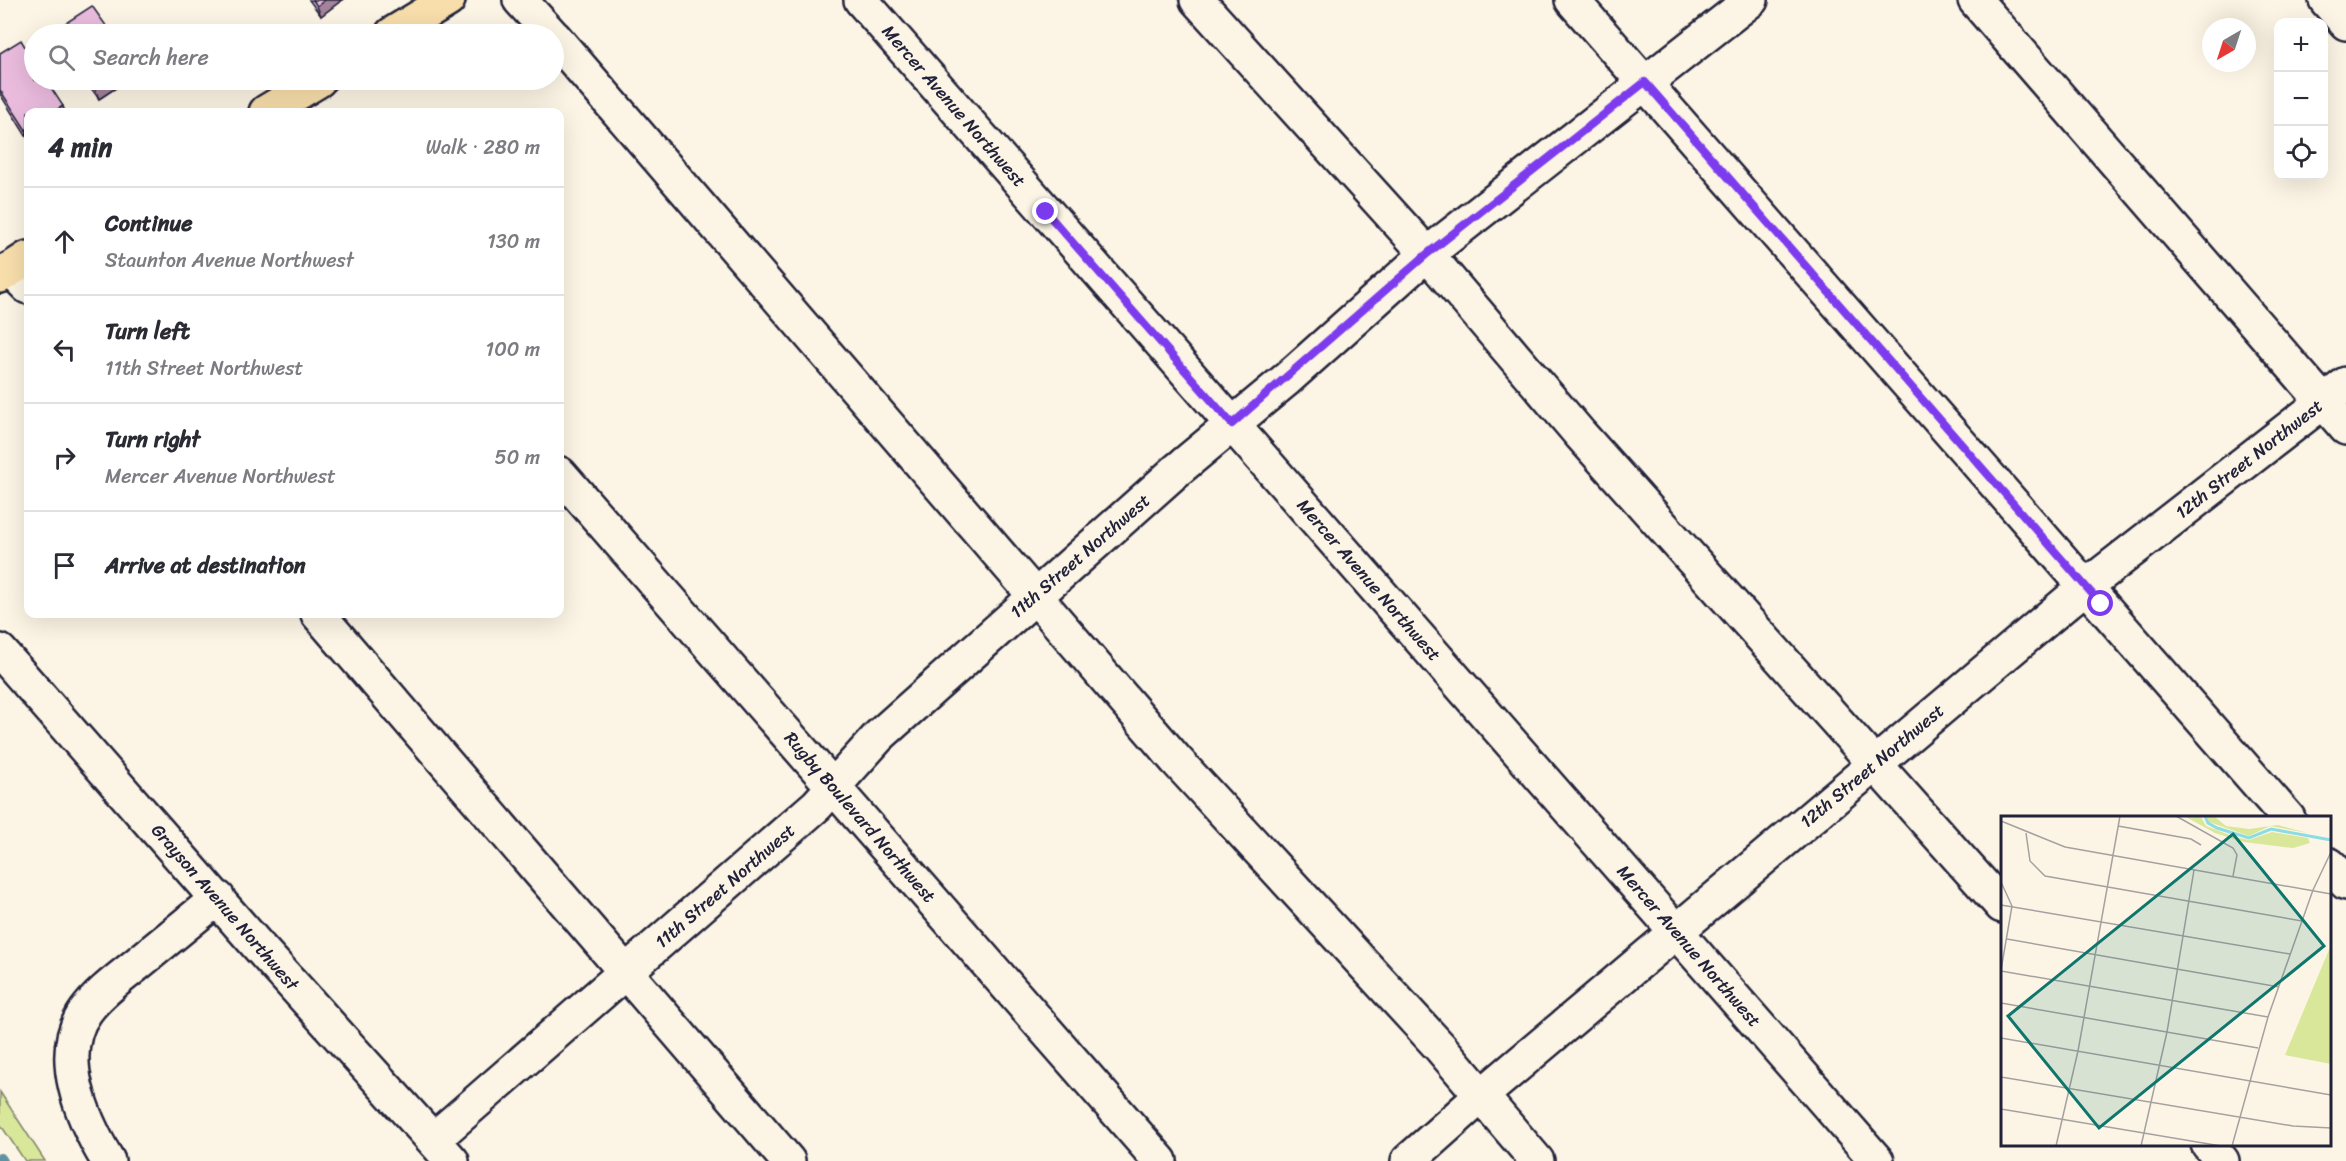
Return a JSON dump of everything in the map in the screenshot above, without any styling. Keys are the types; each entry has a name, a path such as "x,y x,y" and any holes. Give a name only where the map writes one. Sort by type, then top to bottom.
{"main road":[{"path":"408,24 448,0"},
{"path":"273,108 302,90"}],"street":[{"path":"520,0 541,24"},
{"name":"Mercer Avenue Northwest","path":"861,0 1877,1161"},
{"path":"1197,0 1427,254 1580,434 2001,905"},
{"path":"1572,0 2286,816"},
{"name":"11th Street Northwest","path":"443,1150 627,971 834,787 879,736 1036,594 1427,254 1751,0"},
{"path":"1975,0 2335,392 2346,428"},
{"path":"2326,0 2346,23"},
{"path":"564,50 1036,594 1176,760 1440,1047 1537,1161"},
{"name":"12th Street Northwest","path":"1408,1161 1481,1096 2085,586 2335,392"},
{"name":"Rugby Boulevard Northwest","path":"564,479 1160,1161"},
{"path":"321,618 788,1161"},
{"name":"Grayson Avenue Northwest","path":"0,651 258,946 443,1150"},
{"path":"2331,866 2346,884"},
{"path":"108,1161 73,1079 71,1056 75,1034 85,1012 105,990 218,898"},
{"path":"2210,1146 2222,1161"}],"green space":[{"path":"0,1092 45,1161 25,1161 0,1124"}],"building":[{"path":"313,0 325,0 317,6"},
{"path":"92,6 105,24 64,24"},
{"path":"21,40 24,45 24,90 53,90 63,106 60,108 24,108 24,127 0,90 0,53"}],"route":[{"path":"1046,212 1232,424 1287,379 1427,254 1645,82 2101,604"}]}
